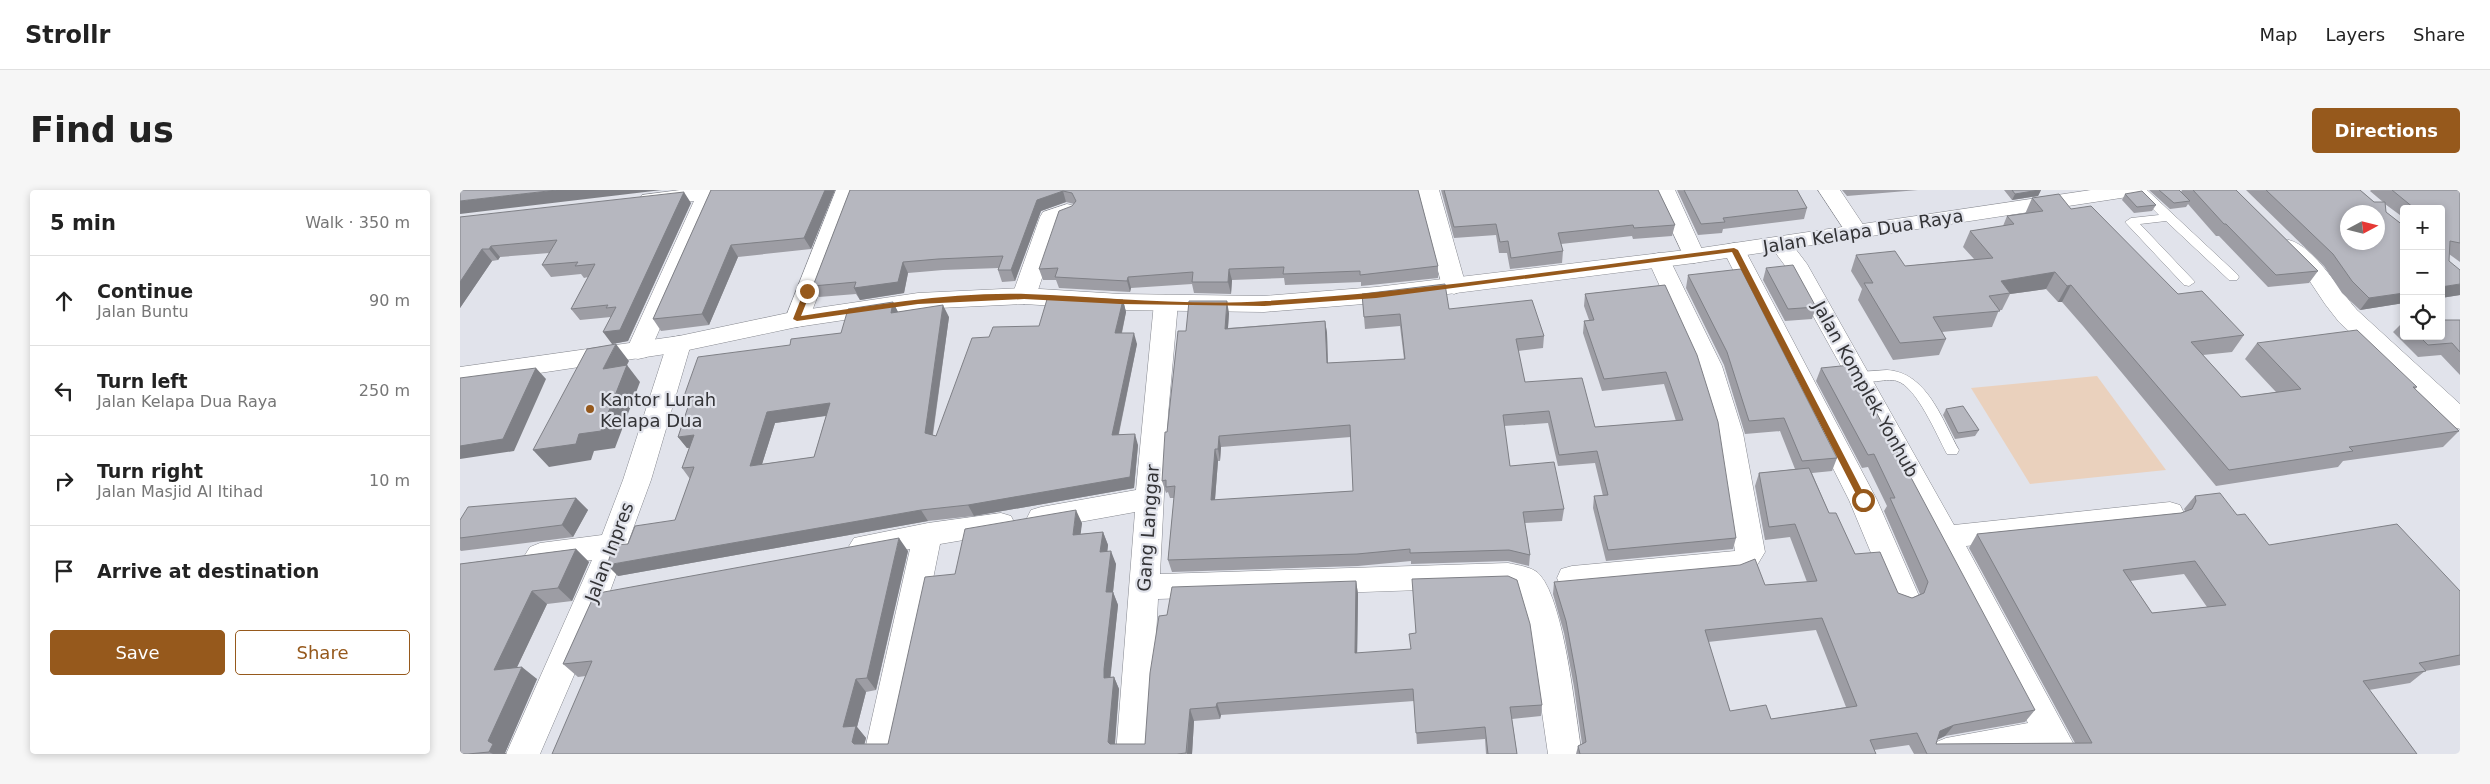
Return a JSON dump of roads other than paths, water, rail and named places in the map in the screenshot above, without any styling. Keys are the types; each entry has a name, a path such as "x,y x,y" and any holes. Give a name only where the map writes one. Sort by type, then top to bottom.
{"street":[{"path":"629,203 735,190"},
{"path":"797,319 847,190"},
{"path":"1428,190 1454,286"},
{"path":"1664,190 1694,256"},
{"path":"1829,190 1857,232"},
{"name":"Jalan Kelapa Dua Raya","path":"460,376 638,351 797,319 918,301 1024,296 1166,303 1264,304 1376,295 1694,256 2134,190"},
{"path":"638,351 708,194"},
{"path":"1024,296 1051,217 1067,211"},
{"path":"2273,231 2315,272 2333,299 2348,316 2460,419"},
{"name":"Jalan Komplek Yonhub","path":"1780,244 1796,264 1860,377 2056,744"},
{"path":"1734,250 1863,500 1904,596"},
{"path":"1572,578 1736,564 1746,559 1750,552 1730,433 1709,366 1659,260"},
{"name":"Gang Langgar","path":"1134,754 1155,415 1166,303"},
{"name":"Jalan Inpres","path":"523,754 594,594 610,546 637,480 679,344"},
{"path":"840,550 1150,498"},
{"path":"1947,537 2170,513"},
{"path":"882,754 928,534"},
{"path":"516,558 610,546"},
{"path":"1144,587 1508,575 1520,577 1530,583 1542,611 1565,754"},
{"path":"594,594 629,588"},
{"path":"1946,754 2056,744"}],"lane":[{"path":"2140,190 2233,277"},
{"path":"2169,217 2131,222 2189,282"},
{"path":"1860,377 1889,375 1905,378 1916,387 1952,450"}],"place":[{"name":"Kantor Lurah Kelapa Dua","path":"590,409"}]}
